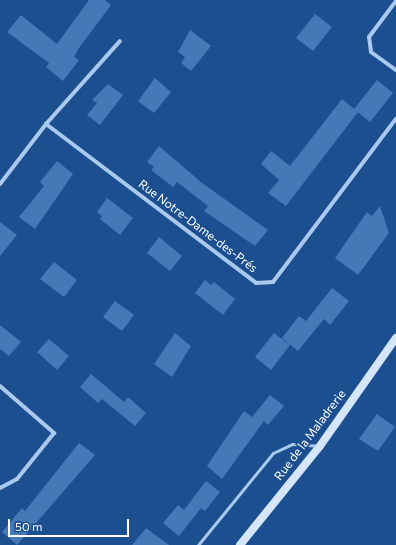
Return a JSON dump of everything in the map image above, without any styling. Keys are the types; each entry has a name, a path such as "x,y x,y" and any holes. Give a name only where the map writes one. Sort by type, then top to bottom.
{"main road":[{"name":"Rue de la Maladrerie","path":"240,545 320,446 396,338"}],"street":[{"path":"396,1 369,37 371,52 396,70"},
{"path":"0,184 46,124 120,41"},
{"name":"Rue Notre-Dame-des-Prés","path":"46,124 256,283 273,282 396,118"},
{"path":"0,386 54,432 17,479 0,488"}],"lane":[{"path":"198,545 273,453 292,444 320,446"}],"building":[{"path":"89,0 105,0 111,5 79,48 74,57 79,60 63,81 46,67 49,63 7,32 21,15 57,44"},
{"path":"315,14 332,27 313,51 296,38"},
{"path":"190,30 211,46 191,71 181,63 185,57 178,52"},
{"path":"155,78 171,92 154,113 138,101"},
{"path":"377,80 393,93 370,122 354,109"},
{"path":"108,84 123,95 100,125 87,115 97,103 92,100"},
{"path":"342,99 358,112 286,206 268,193 279,180 261,164 271,151 290,166"},
{"path":"159,146 202,183 268,230 255,246 204,211 208,206 177,182 173,187 151,170 154,167 147,162"},
{"path":"57,161 73,174 35,229 19,217 44,186 40,182"},
{"path":"107,198 133,218 120,235 100,219 102,216 97,212"},
{"path":"380,206 389,233 358,275 335,258 367,212 372,216"},
{"path":"0,222 17,235 0,256"},
{"path":"159,237 182,256 170,271 147,253"},
{"path":"54,262 77,280 64,297 40,279"},
{"path":"205,280 211,285 214,282 235,299 223,315 195,293"},
{"path":"332,288 349,301 330,325 324,319 298,351 282,338 299,316 306,321"},
{"path":"115,301 134,315 122,331 103,317"},
{"path":"0,325 21,342 9,356 0,349"},
{"path":"175,333 191,346 172,377 154,364"},
{"path":"274,333 290,345 271,370 255,357"},
{"path":"49,339 69,356 57,370 37,352"},
{"path":"91,374 124,402 128,397 146,413 135,426 102,399 98,403 80,387"},
{"path":"270,395 284,406 268,425 264,421 222,479 207,466 244,411 252,417"},
{"path":"377,414 395,427 378,451 359,439"},
{"path":"79,443 95,455 17,545 2,532 22,508 25,511"},
{"path":"206,481 220,492 205,511 201,508 179,536 163,523 178,505 184,510"},
{"path":"146,528 169,545 132,545"}]}
